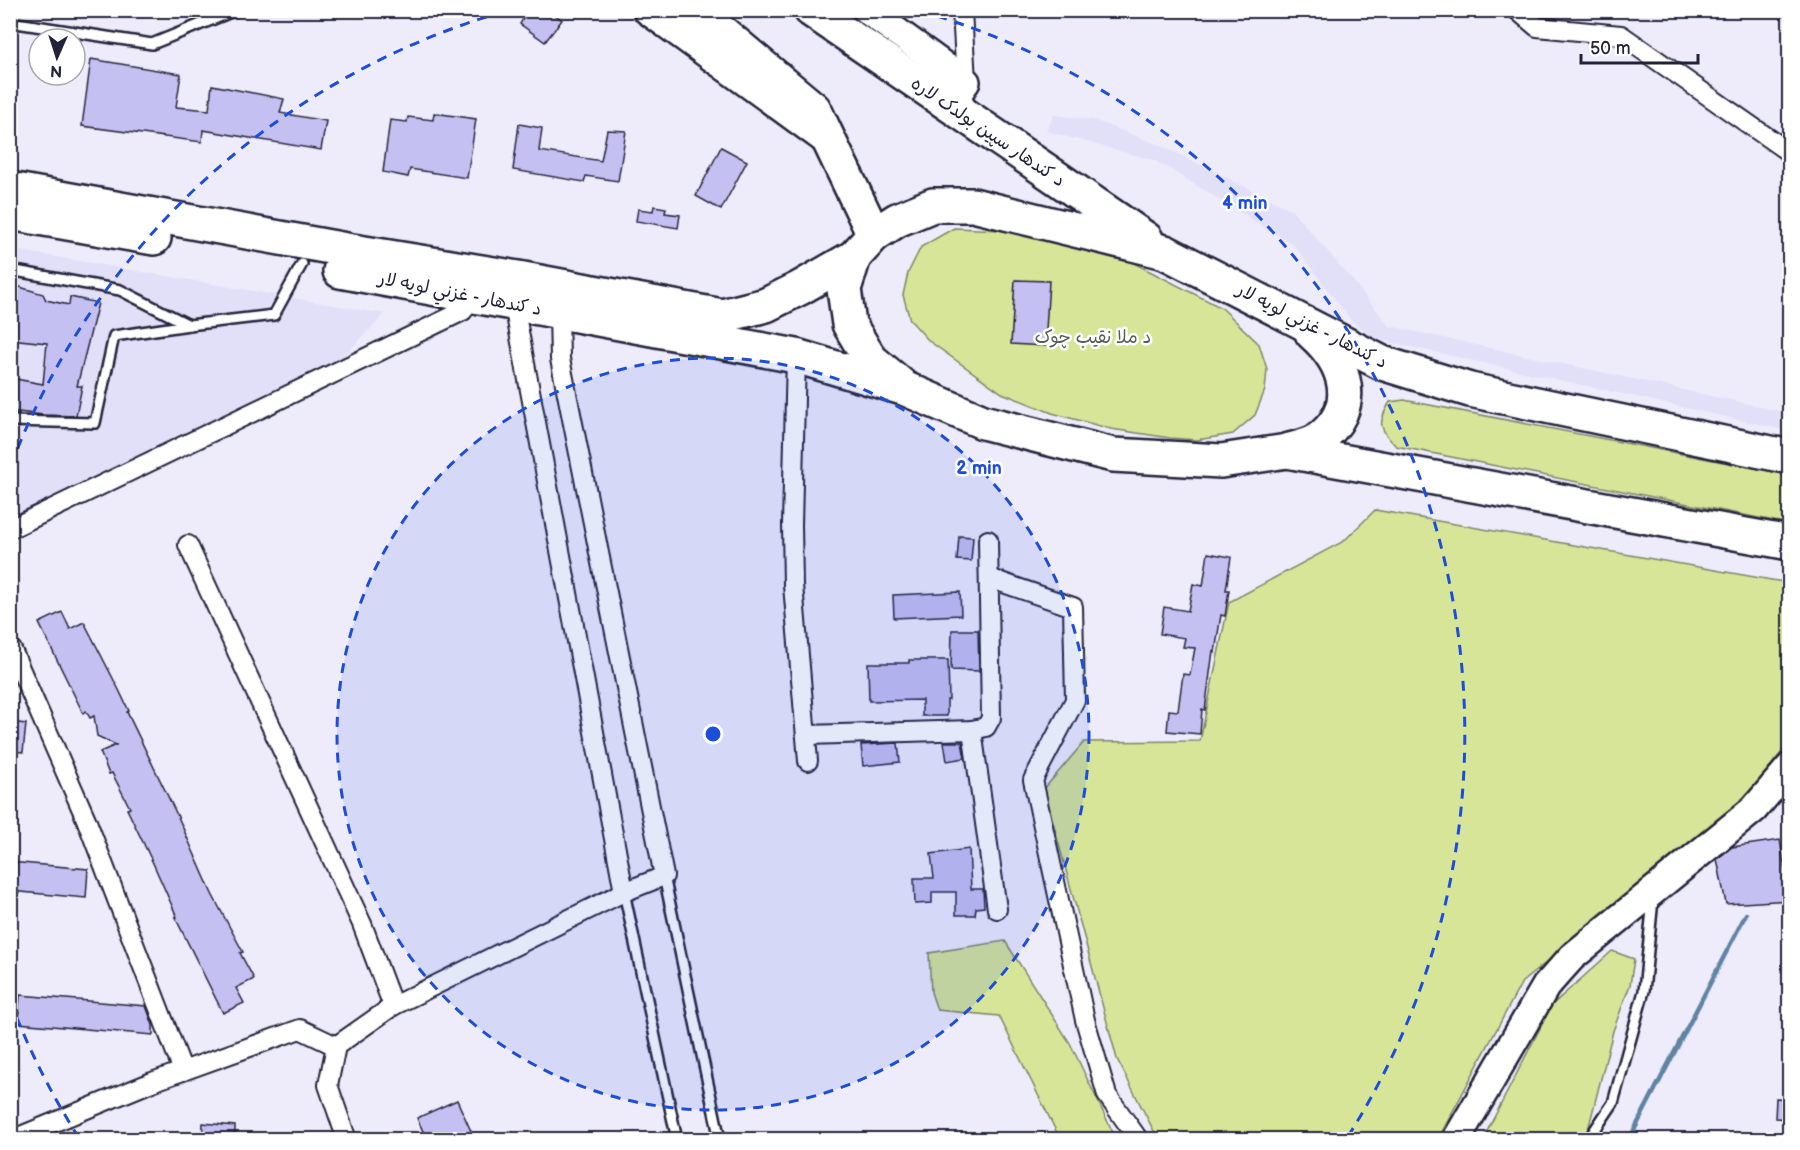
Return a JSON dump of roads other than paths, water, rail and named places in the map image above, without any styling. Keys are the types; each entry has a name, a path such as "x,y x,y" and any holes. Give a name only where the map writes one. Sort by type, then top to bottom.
{"highway":[{"path":"695,10 814,109 831,144 864,246"},
{"name":"د کندهار سپین بولدک لاره","path":"811,10 1165,252"},
{"name":"د کندهار - غزني لويه لار","path":"10,189 352,251 516,291 722,316 766,305 864,246 897,220 933,205 972,205 1165,252 1382,363 1470,390 1790,457"},
{"name":"د کندهار - غزني لويه لار","path":"10,213 302,264 470,297 516,291 559,312 796,356 906,390 983,423 1113,455 1221,461 1287,451 1790,543"},
{"name":"د کندهار - غزني لويه لار","path":"864,246 844,289 849,324 870,359 906,390"},
{"path":"1287,451 1316,441 1338,420 1345,396 1342,372 1326,345 1299,321"}],"street":[{"path":"647,10 831,144"},
{"path":"867,10 966,82"},
{"path":"962,10 966,82 956,96 968,119"},
{"path":"1517,10 1537,27 1621,36 1790,153"},
{"path":"516,291 624,892"},
{"path":"10,529 463,311 470,297"},
{"path":"347,1140 328,1084 336,1046 393,1006 624,892 664,876 560,358 559,312"},
{"path":"796,356 793,585 808,761"},
{"path":"807,735 972,730 986,727 991,718 988,540"},
{"path":"188,545 362,924 393,1006"},
{"path":"989,578 1073,607 1075,700 1033,780 1088,1031 1107,1095 1139,1140"},
{"path":"10,650 12,650 86,819 183,1071"},
{"path":"972,730 997,909"},
{"path":"1456,1140 1546,986 1572,957 1754,809 1790,767"},
{"path":"11,1139 183,1071 300,1029 336,1046"}],"lane":[{"path":"10,22 152,44 236,10"},
{"path":"10,421 95,423 114,336 274,315 302,264"},
{"path":"10,270 120,290 189,325"},
{"path":"664,876 720,1140"},
{"path":"1588,1140 1613,1103 1644,991 1653,891"},
{"path":"624,892 677,1140"}],"waterway":[{"path":"1786,839 1790,832"},
{"path":"1629,1140 1746,914"}],"park label":[{"name":"د ملا نقيب چوک","path":"1093,337"}]}
